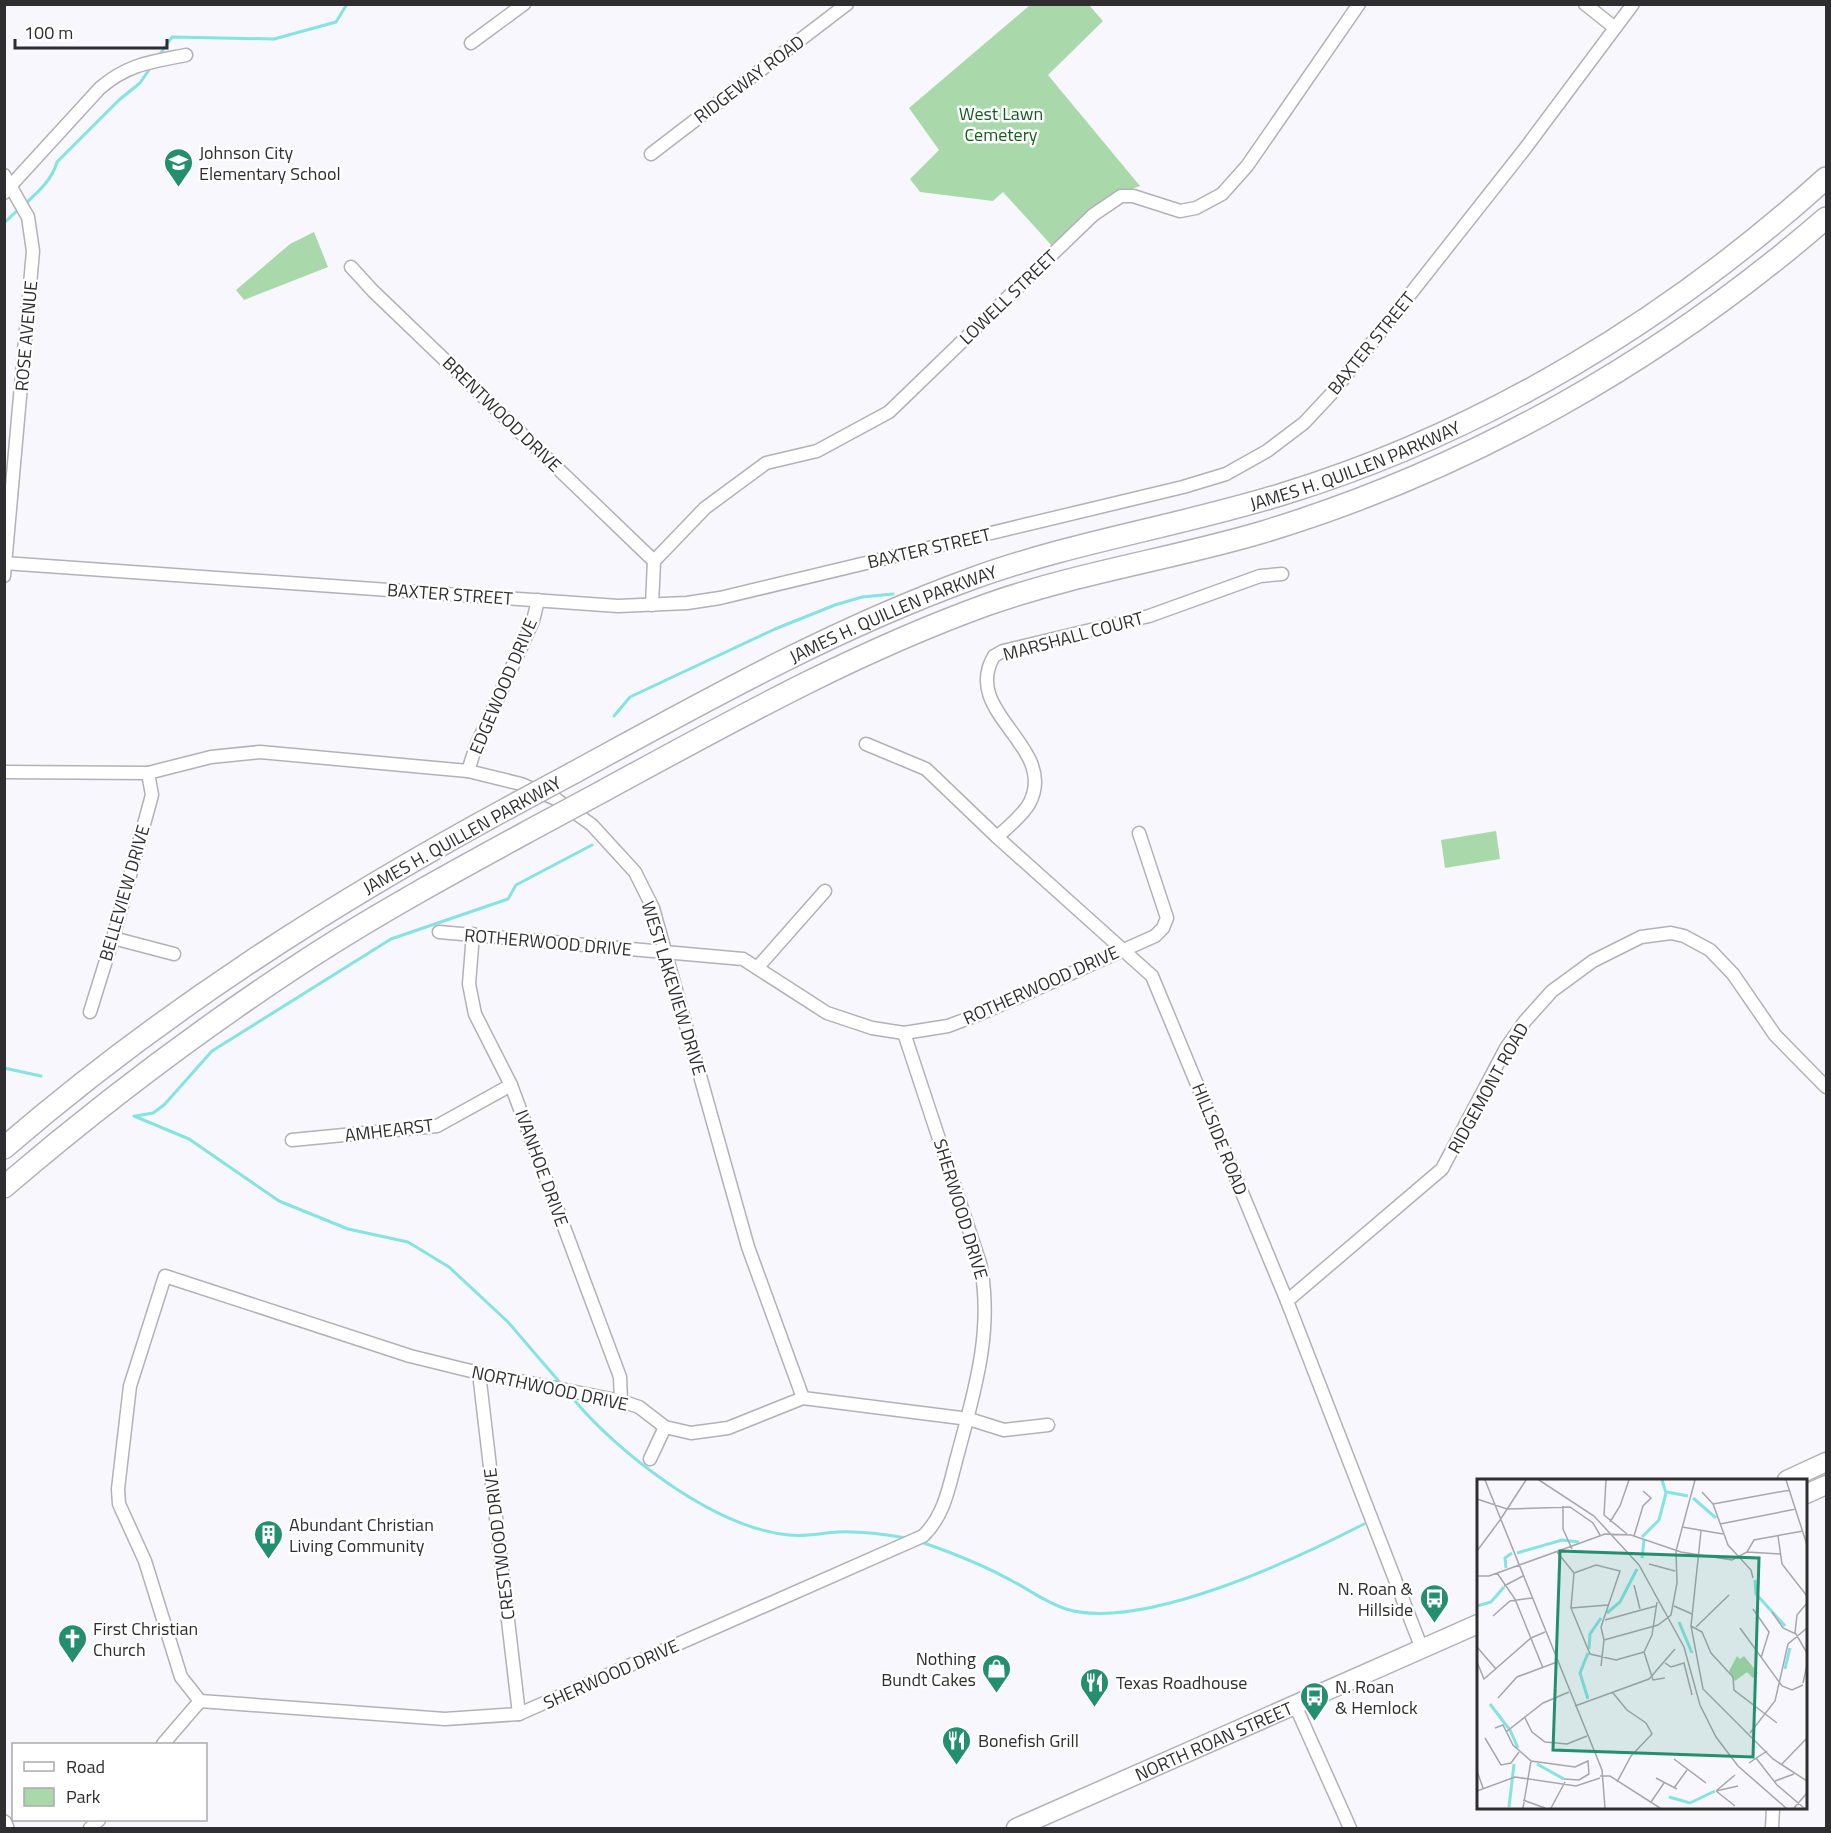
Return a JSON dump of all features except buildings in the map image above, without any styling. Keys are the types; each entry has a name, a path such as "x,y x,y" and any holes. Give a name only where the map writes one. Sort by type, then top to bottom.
{"highway":[{"name":"JAMES H. QUILLEN PARKWAY","path":"4,1148 86,1080 222,980 378,880 819,642 925,596 1029,561 1221,513 1288,493 1421,442 1506,402 1596,351 1685,293 1740,252 1827,178"},
{"name":"JAMES H. QUILLEN PARKWAY","path":"4,1187 106,1103 234,1008 385,910 779,696 845,662 917,631 991,604 1056,584 1220,544 1307,518 1390,487 1493,441 1614,375 1669,339 1725,301 1827,218"}],"main road":[{"path":"1789,1479 1827,1462"},
{"path":"1807,1494 1827,1485"},
{"name":"NORTH ROAN STREET","path":"1023,1827 1477,1625"}],"street":[{"path":"471,43 524,4"},
{"name":"RIDGEWAY ROAD","path":"651,154 847,4"},
{"name":"LOWELL STREET","path":"654,561 705,508 765,464 817,451 889,412 1084,223 1107,204 1120,196 1133,196 1180,211 1196,208 1222,194 1246,166 1359,4"},
{"path":"1585,4 1615,28"},
{"name":"BAXTER STREET","path":"5,568 618,606 652,605 720,597 1151,496 1215,478 1248,463 1286,439 1333,392 1488,197 1633,4"},
{"path":"7,184 115,74 129,67 186,55"},
{"name":"ROSE AVENUE","path":"5,568 33,251 28,217 7,184"},
{"name":"BRENTWOOD DRIVE","path":"351,267 373,291 654,561"},
{"path":"652,605 654,561"},
{"name":"MARSHALL COURT","path":"997,837 1029,805 1034,774 1025,747 1001,720 989,692 988,676 994,656 1010,650 1149,616 1260,576 1281,574"},
{"name":"EDGEWOOD DRIVE","path":"468,771 476,746 534,621 538,600"},
{"name":"HILLSIDE ROAD","path":"866,744 926,769 997,837 1152,975 1287,1301 1422,1649"},
{"name":"WEST LAKEVIEW DRIVE","path":"4,772 148,773 211,757 260,752 468,771 521,784 556,799 592,825 615,848 645,889 667,954 748,1246 803,1398"},
{"name":"BELLEVIEW DRIVE","path":"90,1012 152,795 148,773"},
{"name":"ROTHERWOOD DRIVE","path":"439,932 743,959 827,1013 872,1028 904,1033 948,1026 980,1014 1121,949 1155,936 1163,928 1167,918 1139,833"},
{"path":"757,968 825,891"},
{"name":"RIDGEMONT ROAD","path":"1287,1301 1442,1169 1506,1048 1525,1021 1552,991 1593,961 1641,937 1671,933 1684,936 1710,950 1733,974 1775,1035 1827,1087"},
{"name":"IVANHOE DRIVE","path":"473,934 469,984 471,999 511,1085 620,1377 621,1401"},
{"path":"113,938 174,954"},
{"name":"SHERWOOD DRIVE","path":"200,1701 445,1719 519,1714 922,1536 935,1524 943,1508 969,1419 982,1350 985,1288 980,1263 904,1033"},
{"name":"AMHEARST","path":"292,1140 437,1126 511,1085"},
{"name":"NORTHWOOD DRIVE","path":"200,1701 181,1677 148,1569 119,1504 118,1489 130,1386 165,1276 410,1356 479,1373 621,1401 639,1407 665,1427 691,1433 708,1433 749,1422 803,1398"},
{"name":"CRESTWOOD DRIVE","path":"479,1373 519,1714"},
{"path":"803,1398 969,1419 1004,1430 1048,1425"},
{"path":"650,1459 665,1427"},
{"path":"165,1743 200,1701"},
{"path":"1295,1705 1350,1828"},
{"path":"1772,1828 1773,1809"},
{"path":"4,1823 6,1828"}],"green space":[{"name":"West Lawn Cemetery","path":"1030,5 1089,5 1103,21 1048,75 1140,186 1103,200 1053,247 1003,192 993,201 920,192 910,179 939,150 909,108"},
{"path":"314,232 328,267 244,300 236,290 290,244"},
{"path":"1496,831 1500,859 1445,868 1441,840"}],"waterway":[{"path":"158,57 172,37 274,39 336,22 347,4"},
{"path":"25,204 48,180 57,162 119,100 140,83 151,67"},
{"path":"4,223 20,208"},
{"path":"614,716 630,697 775,629 835,605 862,597 893,594"},
{"path":"136,1116 153,1113 164,1105 212,1051 391,939 508,899 516,885 592,845"},
{"path":"4,1068 41,1076"},
{"path":"134,1116 189,1139 279,1201 348,1229 408,1242 449,1267 508,1322 562,1385"},
{"path":"570,1395 613,1440 640,1462 699,1503 730,1518 760,1529 789,1535 856,1532 906,1538"},
{"path":"921,1542 991,1570 1066,1609 1098,1613 1135,1610 1176,1601 1218,1588 1299,1555 1364,1524"}],"place":[{"name":"Johnson City Elementary School","path":"178,188"},
{"name":"Abundant Christian Living Community","path":"268,1560"},
{"name":"N. Roan & Hillside","path":"1434,1624"},
{"name":"First Christian Church","path":"72,1664"},
{"name":"Nothing Bundt Cakes","path":"997,1694"},
{"name":"Texas Roadhouse","path":"1095,1708"},
{"name":"N. Roan & Hemlock","path":"1314,1722"},
{"name":"Bonefish Grill","path":"957,1766"}]}
